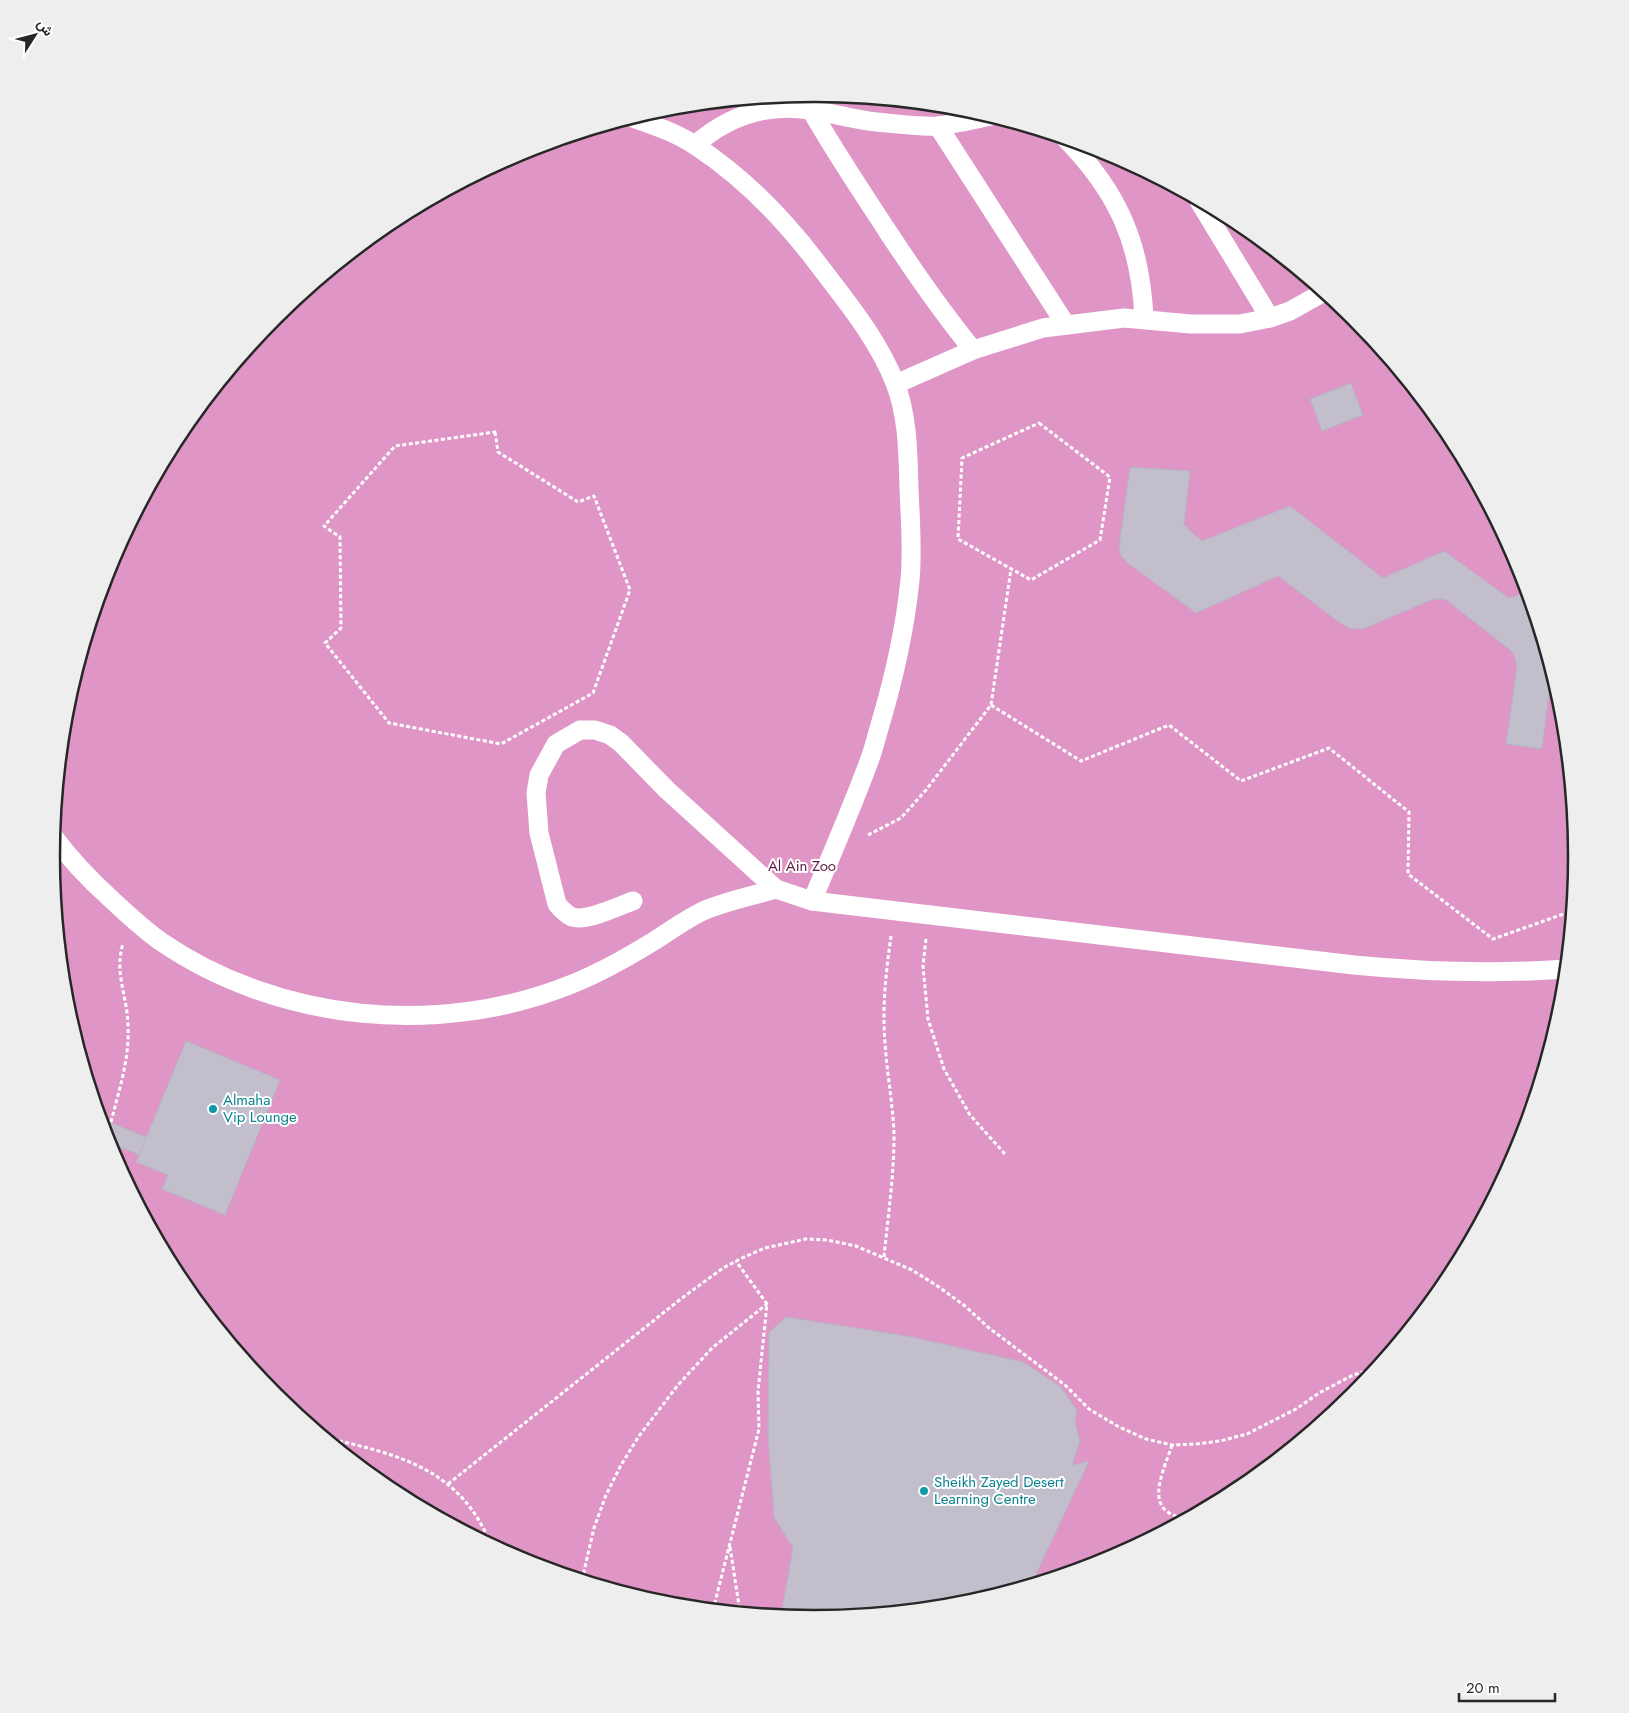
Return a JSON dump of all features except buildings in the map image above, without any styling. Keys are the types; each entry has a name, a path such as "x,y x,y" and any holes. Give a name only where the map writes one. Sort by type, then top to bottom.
{"lane":[{"path":"695,145 723,123 757,110 784,108 811,110 877,122 938,126 974,119"},
{"path":"811,110 842,162 916,276 972,350"},
{"path":"643,122 695,145 733,174 769,207 802,243 860,320 882,357 896,384 905,425 909,485 910,578 903,631 888,697 869,763 812,901"},
{"path":"938,126 1066,325"},
{"path":"1076,149 1113,197 1124,220 1139,268 1144,319"},
{"path":"1205,211 1270,318"},
{"path":"896,384 972,350 1043,328 1124,318 1216,325 1240,324 1270,318 1290,311 1318,295"},
{"path":"633,901 583,918 573,917 564,912 557,904 538,832 536,793 539,776 556,744 580,730 595,730 610,735 621,743 667,790 776,889 812,901 1417,971 1490,973 1561,969"},
{"path":"60,845 90,880 134,921 161,941 197,962 235,981 275,996 357,1013 400,1016 487,1009 530,999 572,984 631,955 701,912 719,904 776,889"}],"path":[{"path":"1039,423 1110,477 1100,540 1031,580 1011,569 958,539 962,458 1039,423"},
{"path":"495,432 498,452 578,502 594,496 630,590 592,693 501,744 389,723 325,643 341,628 340,537 324,526 395,446 495,432"},
{"path":"834,847 875,833 901,818 926,790 990,705 1011,569"},
{"path":"990,705 1081,760 1169,725 1240,781 1329,748 1409,812 1408,874 1493,939 1566,914"},
{"path":"884,1257 893,1172 894,1133 884,1040 884,1007 889,953 898,910"},
{"path":"928,914 923,966 928,1019 944,1069 970,1115 1005,1154"},
{"path":"111,1122 128,1047 128,1023 119,963 127,933 134,921"},
{"path":"448,1484 682,1298 723,1268 764,1248 806,1239 827,1240 856,1246 912,1270 965,1306 989,1328 1065,1385 1090,1409 1119,1427 1146,1439 1172,1445 1220,1441 1247,1434 1288,1414 1319,1393 1353,1375 1365,1372"},
{"path":"714,1605 759,1429 758,1391 767,1304 736,1261"},
{"path":"584,1575 594,1528 606,1495 639,1436 688,1374 712,1348 767,1304"},
{"path":"337,1441 379,1450 426,1470 448,1484 478,1520 486,1535"},
{"path":"1172,1445 1159,1486 1160,1503 1164,1510 1172,1515 1180,1516"},
{"path":"730,1544 739,1607"}],"green space":[{"name":"Al Ain Zoo","path":"814,102 864,104 913,108 962,116 1010,128 1057,142 1103,159 1148,180 1192,203 1234,229 1274,258 1312,289 1382,359 1442,437 1468,479 1512,568 1529,614 1555,709 1563,758 1569,857 1567,906 1563,955 1555,1004 1543,1052 1529,1099 1512,1145 1491,1190 1468,1234 1442,1276 1413,1316 1382,1354 1312,1424 1234,1484 1192,1510 1103,1554 1057,1571 962,1597 913,1605 814,1611 716,1605 667,1597 572,1571 526,1554 437,1510 395,1484 317,1424 247,1354 216,1316 187,1276 161,1234 138,1190 117,1145 100,1099 86,1052 74,1004 66,955 60,857 66,758 74,709 100,614 117,568 161,479 187,437 247,359 317,289 395,229 437,203 526,159 572,142 667,116 716,108"}],"place":[{"name":"Almaha Vip Lounge","path":"213,1109"},
{"name":"Sheikh Zayed Desert Learning Centre","path":"924,1491"}]}
